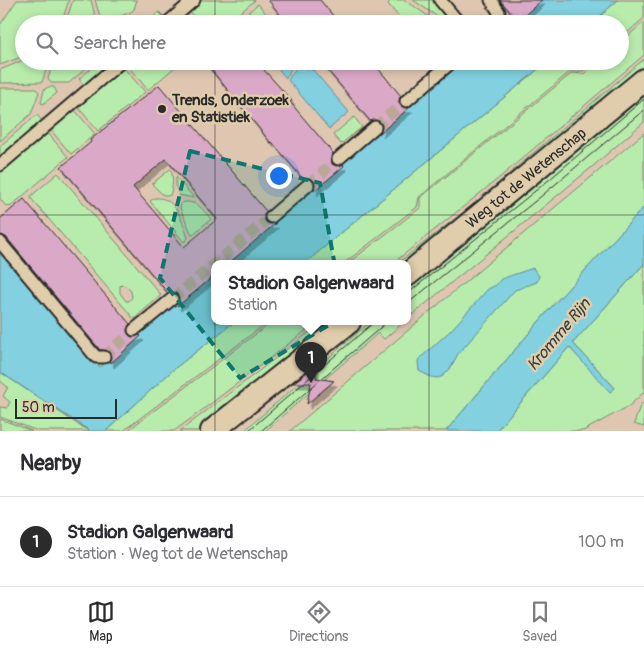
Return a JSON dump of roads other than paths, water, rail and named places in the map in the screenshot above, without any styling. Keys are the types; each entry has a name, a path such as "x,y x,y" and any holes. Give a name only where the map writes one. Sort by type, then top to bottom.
{"main road":[{"name":"Weg tot de Wetenschap","path":"411,272 644,80"},
{"path":"215,430 345,325"}],"street":[{"path":"176,15 194,0"},
{"path":"440,0 452,15"},
{"path":"491,0 499,12 499,15"},
{"path":"0,165 111,70"},
{"path":"406,102 443,70"},
{"path":"338,159 375,127"},
{"path":"271,216 308,185"},
{"path":"0,242 96,357 104,357"},
{"path":"134,330 172,299"}],"water":[{"path":"535,0 618,0 601,15 517,15"},
{"path":"279,70 290,70 286,78"},
{"path":"294,70 313,70 349,112 329,129 288,80"},
{"path":"451,70 537,70 309,260 227,260"},
{"name":"Kromme Rijn","path":"644,207 644,264 573,343 615,388 610,392 569,347 496,431 446,431 553,305"},
{"path":"0,249 100,367 211,273 211,325 230,325 174,369 106,431 90,431 0,372"},
{"path":"533,268 539,276 537,282 515,290 458,354 450,369 443,376 438,378 431,377 419,371 418,360 451,330 488,289 496,285 501,279"}],"tunnel":[{"path":"375,127 406,101"},
{"path":"308,185 338,159"},
{"path":"219,260 271,217"},
{"path":"172,299 211,267"},
{"path":"104,357 134,330"}],"tram line":[{"path":"411,291 550,179 644,99"},
{"path":"411,301 539,198 644,110"},
{"path":"248,431 371,325"},
{"path":"261,431 384,325"}],"place":[{"name":"Trends, Onderzoek en Statistiek","path":"162,109"},
{"name":"Stadion Galgenwaard","path":"311,383"}]}
